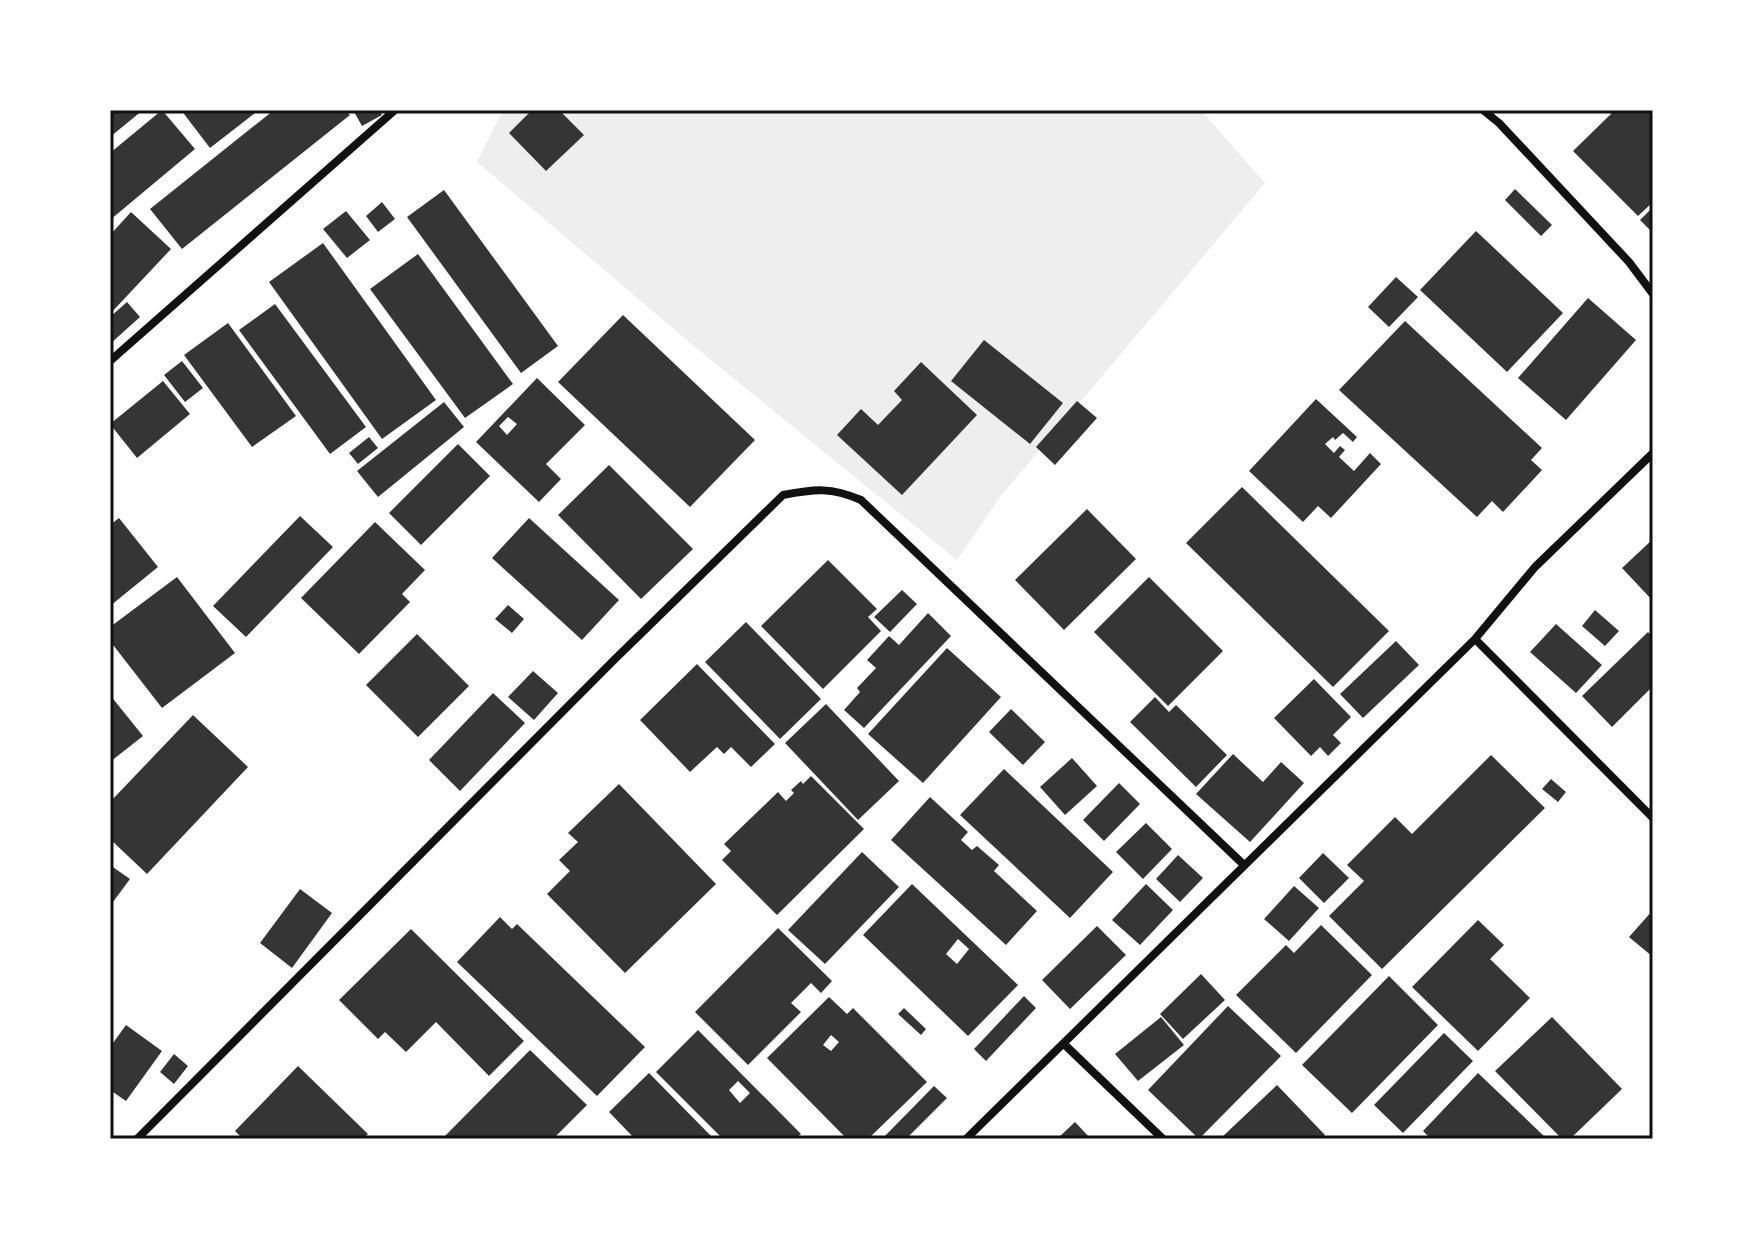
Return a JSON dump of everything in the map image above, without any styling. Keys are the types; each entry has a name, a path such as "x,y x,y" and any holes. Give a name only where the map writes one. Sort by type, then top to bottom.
{"street":[{"path":"110,361 395,110"},
{"path":"1483,110 1499,123 1629,262 1653,294"},
{"path":"966,1139 1475,639 1535,567 1653,453"},
{"path":"137,1139 615,659 783,495 815,488 841,491 861,500 1244,865"},
{"path":"1475,639 1653,818"},
{"path":"1065,1045 1163,1139"}],"shaded area":[{"path":"503,110 1201,110 1265,183 1000,497 957,560 695,347 477,162"}],"building":[{"path":"110,110 143,110 110,137"},
{"path":"162,110 195,149 110,220 110,153"},
{"path":"181,110 259,110 210,148"},
{"path":"274,110 345,110 350,115 182,249 150,209"},
{"path":"353,110 379,110 382,115 362,126"},
{"path":"532,110 559,110 584,135 546,171 509,133"},
{"path":"1615,110 1653,110 1653,202 1638,216 1573,151"},
{"path":"1515,189 1552,225 1541,236 1505,200"},
{"path":"444,190 558,346 521,373 407,217"},
{"path":"382,202 395,219 378,232 366,216"},
{"path":"1653,207 1653,233 1640,220"},
{"path":"346,211 370,240 347,258 323,229"},
{"path":"131,212 171,249 110,314 110,235"},
{"path":"1476,231 1563,313 1507,372 1420,290"},
{"path":"323,243 436,400 382,439 269,282"},
{"path":"418,254 513,384 465,418 370,289"},
{"path":"1396,277 1418,297 1389,327 1368,307"},
{"path":"1588,298 1636,340 1566,420 1518,378"},
{"path":"127,302 140,317 110,344 110,317"},
{"path":"275,304 366,427 330,454 239,330"},
{"path":"623,315 755,440 690,507 558,382"},
{"path":"1405,321 1542,448 1531,460 1542,470 1503,512 1492,501 1477,517 1339,390"},
{"path":"228,323 296,416 252,447 184,355"},
{"path":"984,340 1063,403 1030,444 951,381"},
{"path":"182,361 203,388 185,402 164,375"},
{"path":"921,362 977,415 902,495 837,435 861,409 878,425 902,400 894,391"},
{"path":"537,378 585,425 546,464 561,479 539,502 476,442","holes":["508,417 517,424 507,435 499,426"]},
{"path":"163,381 190,414 137,458 110,424"},
{"path":"1316,399 1357,437 1353,442 1343,433 1335,440 1333,437 1325,444 1334,453 1340,446 1345,450 1339,457 1354,471 1370,453 1381,464 1331,518 1318,506 1303,522 1249,471"},
{"path":"1077,401 1097,418 1055,465 1036,447"},
{"path":"444,402 464,427 378,497 357,471"},
{"path":"369,437 378,448 358,464 349,453"},
{"path":"458,444 490,476 421,545 389,513"},
{"path":"609,465 693,549 641,599 558,515"},
{"path":"1242,487 1389,631 1333,687 1186,543"},
{"path":"1087,509 1136,559 1064,630 1015,580"},
{"path":"300,516 333,547 246,637 213,606"},
{"path":"119,518 158,567 110,606 110,525"},
{"path":"529,518 619,600 582,640 492,558"},
{"path":"375,522 425,570 402,594 410,602 359,654 301,598"},
{"path":"1653,539 1653,601 1622,568"},
{"path":"828,560 877,609 868,617 881,631 823,689 761,626"},
{"path":"177,577 235,653 162,708 110,641 110,627"},
{"path":"1149,577 1223,651 1168,706 1094,632"},
{"path":"902,590 917,604 890,632 874,617"},
{"path":"508,605 524,619 512,633 495,619"},
{"path":"1595,610 1619,631 1605,646 1582,626"},
{"path":"928,613 951,636 864,728 844,710 860,692 857,688 876,668 867,660 889,636 899,645"},
{"path":"746,622 821,699 780,739 705,662"},
{"path":"1556,624 1602,665 1576,693 1530,652"},
{"path":"1648,632 1653,637 1653,686 1612,727 1582,696"},
{"path":"417,634 469,686 418,737 366,685"},
{"path":"1396,641 1419,665 1363,718 1340,694"},
{"path":"947,648 1001,697 923,783 868,734"},
{"path":"697,664 775,744 751,767 731,747 724,754 717,747 690,772 640,720"},
{"path":"533,671 558,693 534,720 508,697"},
{"path":"1314,679 1351,717 1333,735 1341,743 1328,756 1320,747 1311,756 1274,718"},
{"path":"493,693 525,723 460,791 429,760"},
{"path":"110,695 143,736 110,762"},
{"path":"1155,697 1169,712 1176,705 1227,755 1196,787 1130,722"},
{"path":"826,704 899,781 858,820 785,743"},
{"path":"1011,709 1045,742 1023,765 989,732"},
{"path":"193,715 248,767 147,874 110,839 110,802"},
{"path":"1233,754 1263,782 1281,762 1304,783 1250,842 1196,794"},
{"path":"1491,755 1545,808 1382,969 1329,916 1364,881 1347,865 1395,817 1412,834"},
{"path":"1072,758 1097,786 1065,815 1040,787"},
{"path":"1004,769 1113,872 1070,918 960,815"},
{"path":"811,776 864,829 777,915 722,860 731,851 724,844 778,792 786,801 794,793 791,790"},
{"path":"1551,779 1566,792 1558,802 1542,789"},
{"path":"1119,783 1140,804 1104,841 1083,820"},
{"path":"619,784 716,884 625,973 547,894 570,871 559,860 578,842 568,833"},
{"path":"930,797 968,832 961,840 972,850 977,846 999,865 994,871 1037,911 1006,945 891,840"},
{"path":"1146,823 1172,849 1143,879 1116,852"},
{"path":"862,852 899,887 825,964 788,930"},
{"path":"1323,853 1349,878 1324,903 1299,878"},
{"path":"1178,855 1203,878 1180,902 1156,879"},
{"path":"110,865 130,879 110,906"},
{"path":"912,884 1018,985 968,1036 863,935","holes":["958,939 969,949 957,964 946,954"]},
{"path":"1146,884 1173,910 1140,945 1112,920"},
{"path":"1294,886 1319,908 1289,941 1264,919"},
{"path":"300,889 332,913 292,968 260,943"},
{"path":"1653,910 1653,957 1629,937"},
{"path":"500,917 512,929 517,924 645,1047 597,1096 457,962"},
{"path":"1478,920 1504,945 1490,959 1530,998 1478,1051 1412,987"},
{"path":"1321,925 1372,975 1296,1053 1236,995 1286,945 1294,953"},
{"path":"1097,926 1126,955 1070,1009 1042,980"},
{"path":"778,928 832,981 821,993 811,983 791,1003 801,1012 748,1065 695,1012"},
{"path":"411,929 524,1041 489,1076 436,1022 406,1052 385,1032 378,1039 339,1000"},
{"path":"1201,974 1225,1000 1183,1039 1160,1014"},
{"path":"1389,976 1438,1025 1352,1113 1302,1065"},
{"path":"1024,996 1036,1008 986,1061 974,1049"},
{"path":"829,997 847,1014 853,1008 927,1082 868,1139 847,1139 767,1058","holes":["831,1035 839,1042 831,1051 823,1045"]},
{"path":"1228,1006 1281,1056 1199,1139 1148,1090"},
{"path":"904,1008 926,1029 921,1035 898,1014"},
{"path":"1161,1017 1184,1045 1138,1081 1115,1054"},
{"path":"1552,1017 1622,1089 1570,1139 1562,1139 1495,1071"},
{"path":"126,1025 162,1051 126,1101 110,1090 110,1041 113,1043"},
{"path":"698,1030 801,1134 795,1139 723,1139 656,1072","holes":["738,1081 750,1093 740,1103 729,1090"]},
{"path":"1444,1033 1473,1061 1403,1133 1374,1105"},
{"path":"530,1050 587,1105 553,1139 444,1137"},
{"path":"174,1054 188,1066 174,1084 160,1072"},
{"path":"298,1066 368,1134 363,1139 243,1139 235,1131"},
{"path":"649,1073 714,1139 635,1139 609,1112"},
{"path":"1478,1073 1545,1137 1431,1139 1423,1131"},
{"path":"1277,1085 1325,1135 1321,1139 1220,1139"},
{"path":"934,1086 947,1098 906,1139 882,1139"},
{"path":"1075,1122 1091,1139 1057,1139"}]}
